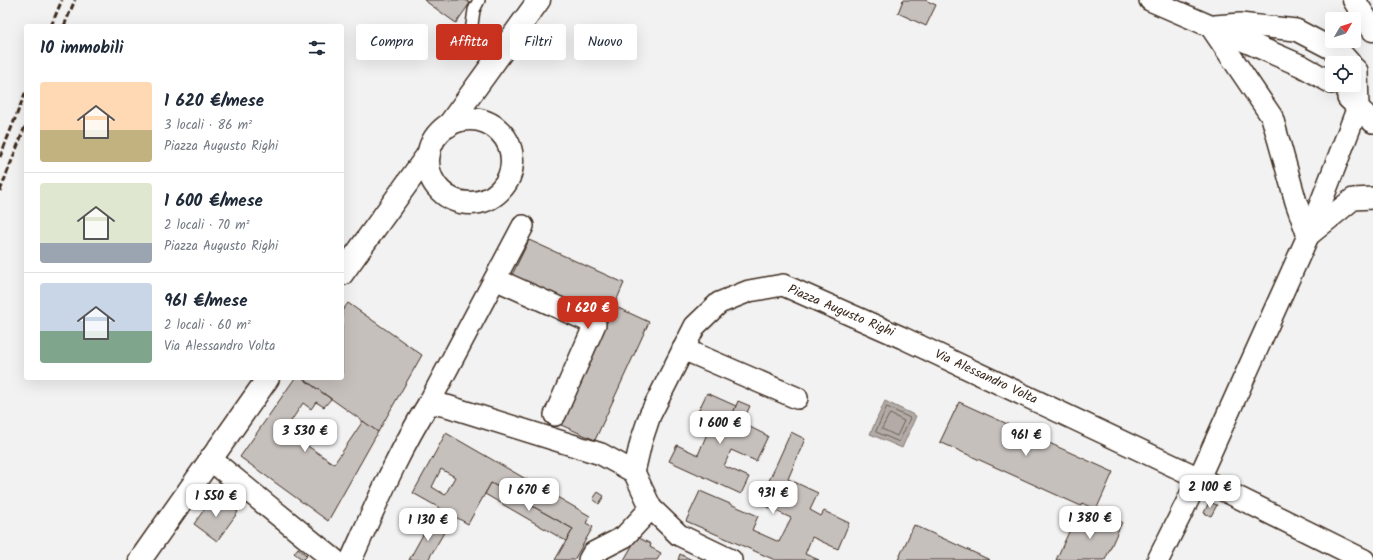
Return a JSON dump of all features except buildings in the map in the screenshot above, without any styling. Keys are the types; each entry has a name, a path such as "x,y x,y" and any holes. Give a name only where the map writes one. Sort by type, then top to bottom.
{"main road":[{"path":"448,126 539,0"},
{"path":"1354,0 1373,30"},
{"path":"461,119 483,120 502,133 512,153 511,175 498,194 478,204 456,202 438,190 428,170 428,153 433,138 441,129 448,126 461,119"},
{"path":"344,271 428,153"},
{"path":"140,560 267,380"},
{"path":"210,459 334,560"}],"street":[{"path":"1150,0 1302,66 1325,79"},
{"path":"1211,27 1240,24 1296,30 1344,56"},
{"path":"1211,27 1272,117 1296,202 1308,236"},
{"path":"1342,92 1373,122"},
{"path":"1158,560 1199,478 1308,236 1358,107 1358,92"},
{"path":"1308,236 1353,199 1373,198"},
{"path":"351,560 383,489 413,428 429,403 523,226"},
{"path":"495,279 595,324 555,415"},
{"name":"Piazza Augusto Righi","path":"634,472 641,442 650,415 695,326 719,303 749,291 783,285 903,338"},
{"name":"Via Alessandro Volta","path":"903,338 1199,478 1364,560"},
{"path":"684,349 797,398"},
{"path":"429,403 447,406 601,454 634,472 651,508 679,535 731,560"},
{"path":"589,560 593,553 624,537 651,508"}],"lane":[{"path":"479,0 474,10 471,32 495,62"}],"water":[{"path":"885,401 916,416 902,448 870,434"}],"railway":[{"path":"52,24 62,0"},
{"path":"65,24 75,0"},
{"path":"0,157 24,96"},
{"path":"0,191 24,129"}]}
